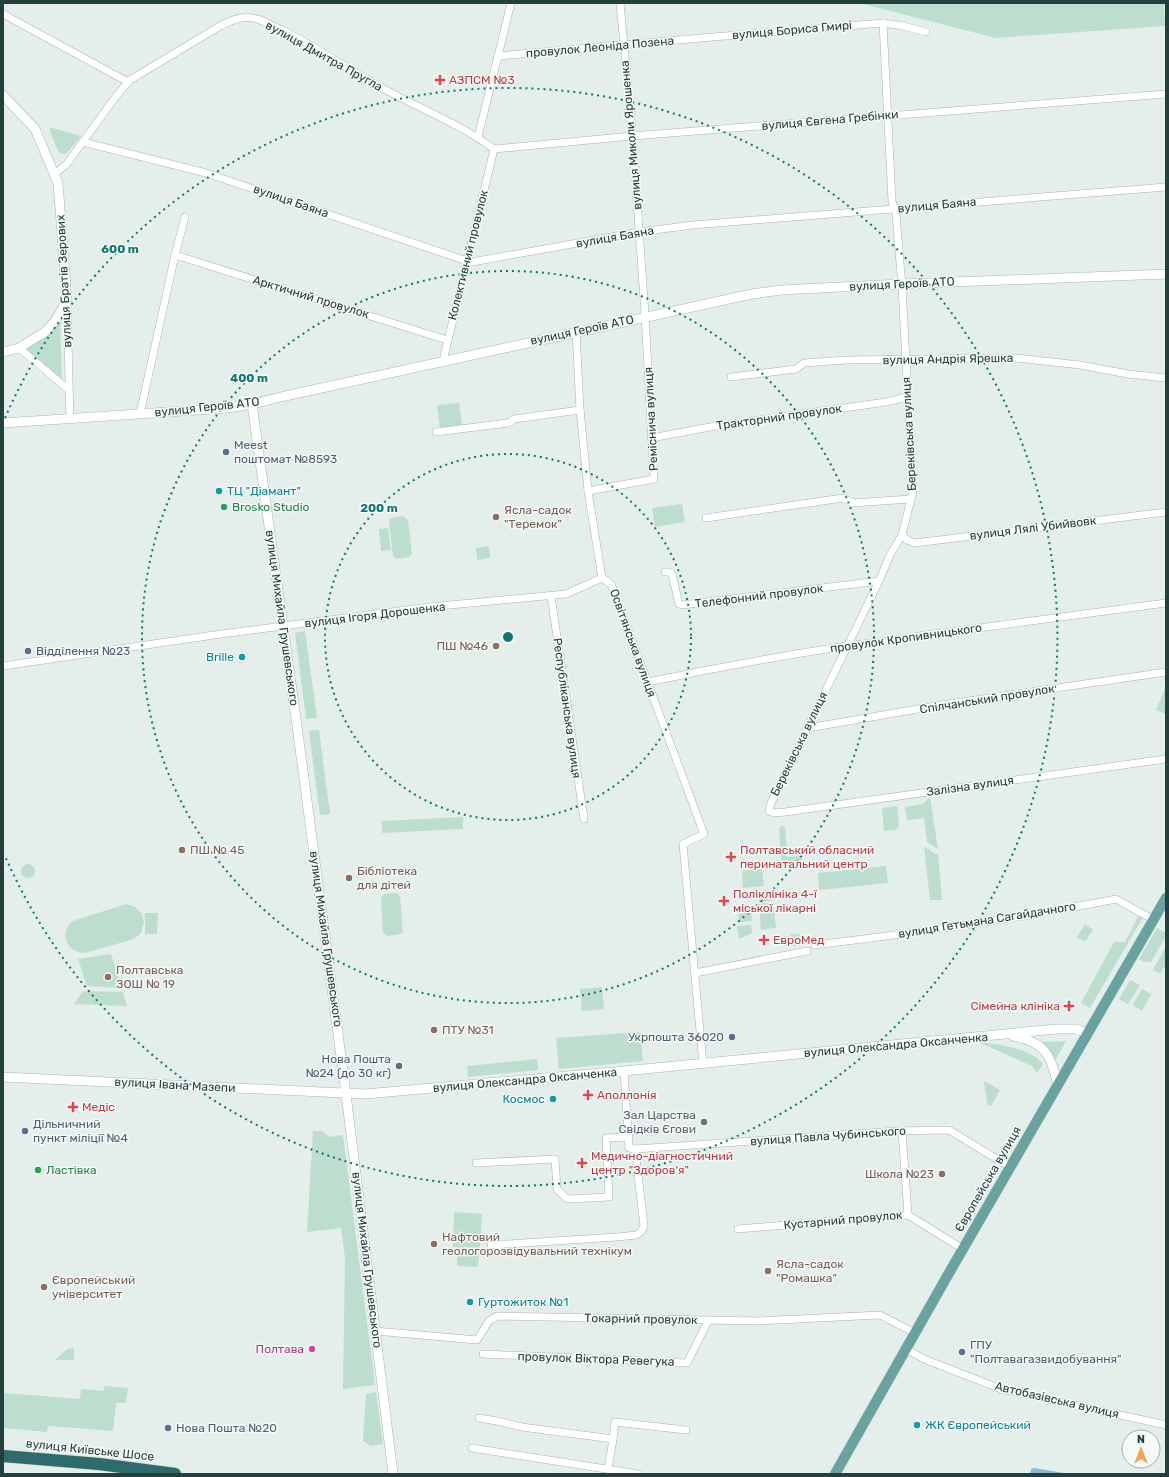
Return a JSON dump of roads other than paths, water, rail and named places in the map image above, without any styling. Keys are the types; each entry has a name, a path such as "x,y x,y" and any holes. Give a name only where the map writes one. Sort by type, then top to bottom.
{"highway":[{"name":"вулиця Київське Шосе","path":"3,1456 99,1464 175,1474"}],"main road":[{"name":"вулиця Братів Зерових","path":"3,95 35,129 58,183 67,300"},
{"name":"вулиця Героїв АТО","path":"3,422 140,414 252,404 645,316 752,294 781,290 1166,274"},
{"path":"3,352 19,348 37,338 51,326 60,314 67,300"},
{"name":"вулиця Михайла Грушевського","path":"252,404 346,1094 393,1474"},
{"name":"Європейська вулиця","path":"835,1474 1166,898"},
{"name":"вулиця Олександра Оксанченка","path":"346,1094 365,1094 703,1064 1006,1034 1076,1029 1088,1034"},
{"path":"1006,1034 1026,1039 1044,1050 1051,1059 1058,1085"},
{"name":"вулиця Івана Мазепи","path":"3,1077 346,1094"}],"street":[{"path":"478,137 512,3"},
{"name":"вулиця Миколи Ярошенка","path":"620,3 632,136 645,316"},
{"path":"3,14 128,82"},
{"name":"вулиця Дмитра Пругла","path":"54,174 66,165 128,82 231,20 249,18 259,20 292,35 382,88 478,137 494,149"},
{"path":"883,23 888,115"},
{"name":"вулиця Бориса Гмирі","path":"701,38 883,23 926,32"},
{"name":"провулок Леоніда Позена","path":"498,56 701,38"},
{"name":"вулиця Євгена Гребінки","path":"494,149 888,115 1166,94"},
{"name":"Береківська вулиця","path":"774,813 769,811 770,805 890,555 902,536 913,491 901,284 896,214 892,201 888,115"},
{"name":"вулиця Баяна","path":"83,142 206,173 472,262 639,232 693,225 1166,187"},
{"name":"Колективний провулок","path":"443,361 494,149"},
{"path":"140,414 185,216"},
{"name":"Арктичний провулок","path":"175,255 447,340"},
{"name":"вулиця Братів Зерових","path":"67,300 70,418"},
{"name":"Реміснича вулиця","path":"588,491 654,479 645,316"},
{"name":"Освітянська вулиця","path":"576,331 580,410 588,491 602,578 611,584 704,834 682,844 695,973"},
{"path":"19,348 69,390"},
{"name":"вулиця Андрія Ярешка","path":"730,376 796,369 804,363 846,360 1016,358 1080,365 1128,374 1166,378"},
{"name":"Тракторний провулок","path":"651,438 717,426 886,402 907,397"},
{"path":"436,432 508,423 514,419 580,410"},
{"path":"706,518 843,498 853,503 911,499"},
{"name":"вулиця Лялі Убийвовк","path":"902,536 907,540 916,543 1166,512"},
{"name":"Телефонний провулок","path":"665,572 672,574 680,604 682,605 878,581"},
{"name":"вулиця Ігоря Дорошенка","path":"3,666 144,645 429,607 566,594 602,578"},
{"name":"Республіканська вулиця","path":"550,596 584,819"},
{"name":"провулок Кропивницького","path":"648,682 753,661 847,646 1166,603"},
{"name":"Спілчанський провулок","path":"808,728 941,705 1166,672"},
{"name":"Залізна вулиця","path":"774,813 1166,759"},
{"name":"вулиця Гетьмана Сагайдачного","path":"815,945 955,926 1076,907 1116,899 1154,920"},
{"path":"703,1064 695,973 807,951"},
{"path":"491,1245 636,1235 641,1232 644,1226 635,1149 629,1148 624,1071"},
{"name":"вулиця Павла Чубинського","path":"635,1149 902,1131 949,1130 1010,1168"},
{"path":"902,1131 908,1215"},
{"path":"476,1163 555,1159 557,1189 567,1199 609,1197 606,1138 629,1137"},
{"name":"Кустарний провулок","path":"738,1229 908,1215 963,1249"},
{"name":"Токарний провулок","path":"375,1331 477,1340 489,1321 497,1316 759,1321 880,1315 915,1333"},
{"name":"провулок Віктора Ревегука","path":"483,1354 687,1363 708,1321"},
{"name":"Автобазівська вулиця","path":"906,1349 924,1359 1001,1389 1166,1425"},
{"path":"479,1418 522,1427 612,1439"},
{"path":"608,1469 615,1422 686,1430"},
{"path":"472,1448 638,1474"}],"water":[{"path":"1034,1468 1070,1474 1030,1474 1031,1469"}],"place":[{"name":"АЗПСМ №3","path":"440,80"},
{"name":"Meest поштомат №8593","path":"226,452"},
{"name":"ТЦ \"Діамант\"","path":"219,491"},
{"name":"Brosko Studio","path":"224,507"},
{"name":"Ясла-садок \"Теремок\"","path":"496,517"},
{"name":"ПШ №46","path":"496,646"},
{"name":"Відділення №23","path":"28,651"},
{"name":"Brille","path":"242,657"},
{"name":"ПШ № 45","path":"182,850"},
{"name":"Полтавський обласний перинатальний центр","path":"731,857"},
{"name":"Бібліотека для дітей","path":"349,878"},
{"name":"Поліклініка 4-ї міської лікарні","path":"724,901"},
{"name":"ЕвроМед","path":"764,940"},
{"name":"Полтавська ЗОШ № 19","path":"108,977"},
{"name":"Сімейна клініка","path":"1069,1006"},
{"name":"ПТУ №31","path":"434,1030"},
{"name":"Укрпошта 36020","path":"732,1037"},
{"name":"Нова Пошта №24 (до 30 кг)","path":"399,1066"},
{"name":"Аполлонія","path":"588,1095"},
{"name":"Космос","path":"553,1099"},
{"name":"Медіс","path":"73,1107"},
{"name":"Зал Царства Cвідків Єгови","path":"704,1122"},
{"name":"Дільничний пункт міліції №4","path":"25,1131"},
{"name":"Медично-діагностичний центр \"Здоров'я\"","path":"582,1163"},
{"name":"Ластівка","path":"38,1170"},
{"name":"Школа №23","path":"942,1174"},
{"name":"Нафтовий геологорозвідувальний технікум","path":"434,1244"},
{"name":"Ясла-садок \"Ромашка\"","path":"768,1271"},
{"name":"Європейський університет","path":"44,1287"},
{"name":"Гуртожиток №1","path":"470,1302"},
{"name":"Полтава","path":"312,1349"},
{"name":"ГПУ \"Полтавагазвидобування\"","path":"962,1352"},
{"name":"ЖК Європейський","path":"917,1425"},
{"name":"Нова Пошта №20","path":"168,1428"}]}
